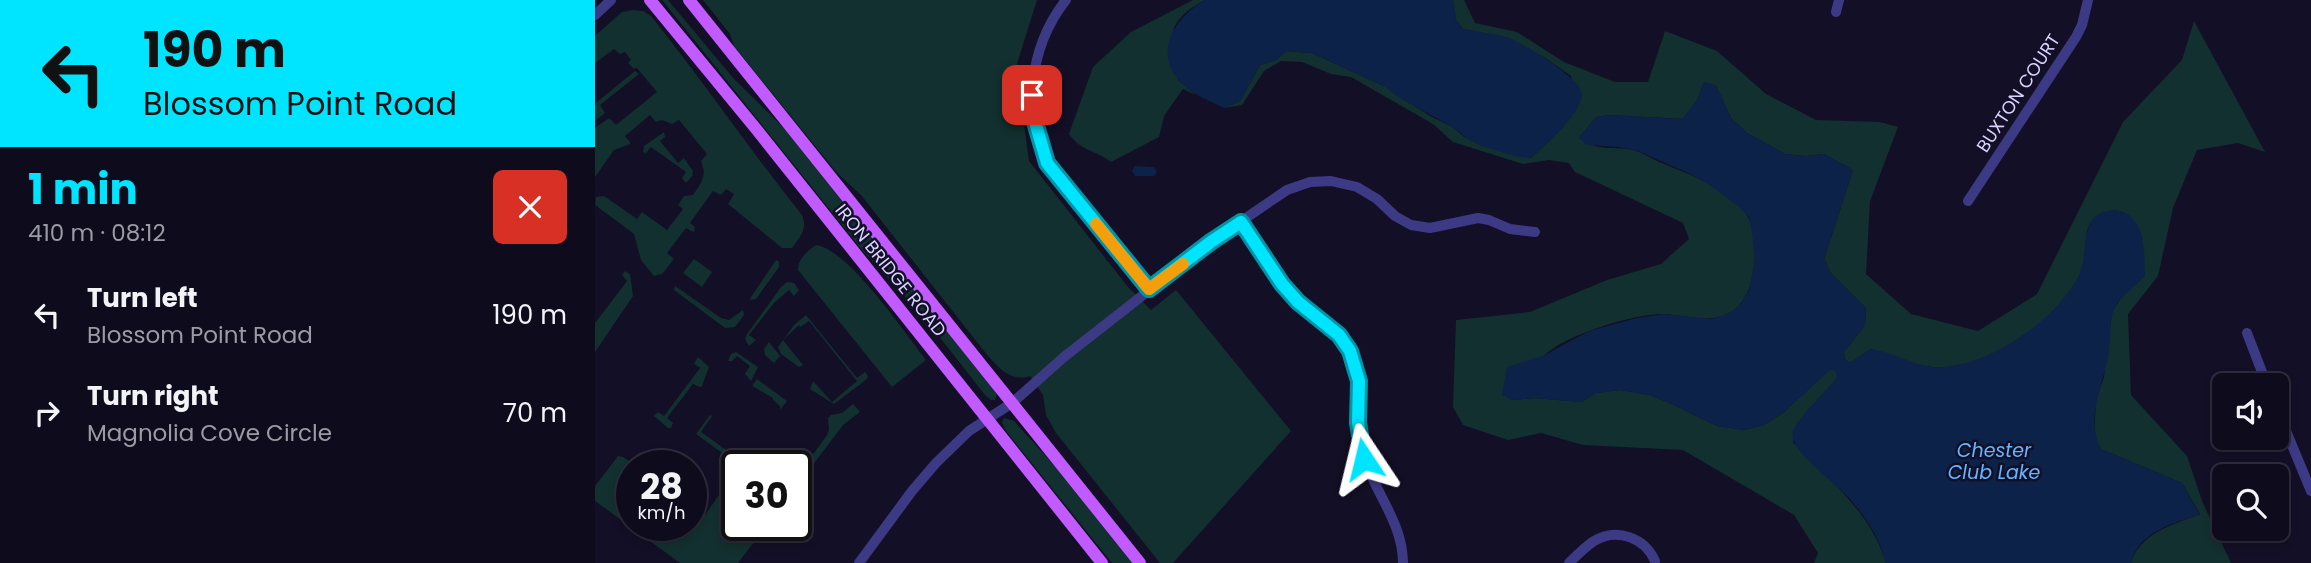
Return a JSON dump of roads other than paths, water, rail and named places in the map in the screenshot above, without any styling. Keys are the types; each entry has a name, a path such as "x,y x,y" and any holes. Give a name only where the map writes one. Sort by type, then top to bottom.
{"main road":[{"name":"IRON BRIDGE ROAD","path":"650,0 1100,562"},
{"name":"IRON BRIDGE ROAD","path":"689,0 1140,563"}],"street":[{"path":"595,15 611,0"},
{"path":"1066,0 1047,31 1034,77 1033,109 1042,152 1053,172 1149,289"},
{"path":"1836,12 1839,0"},
{"name":"BUXTON COURT","path":"1968,201 2076,37 2088,0"},
{"path":"859,563 936,463 969,431 1012,402 1149,289 1212,241 1287,190 1310,182 1331,181 1357,187 1411,225 1430,228 1478,219 1489,220 1510,229 1535,232"},
{"path":"1241,222 1282,284 1298,302 1339,335 1350,351 1359,381 1358,423 1364,459 1396,526 1403,563"},
{"path":"2247,333 2262,373"},
{"path":"2289,439 2311,491"},
{"path":"1569,563 1594,541 1610,535 1628,536 1642,543 1655,561"}],"water":[{"path":"1205,0 1453,0 1456,20 1463,29 1506,37 1537,53 1563,71 1580,88 1580,103 1561,129 1531,158 1514,156 1469,140 1453,127 1396,96 1386,87 1312,53 1286,51 1276,60 1260,65 1240,101 1224,108 1187,88 1170,67 1168,44 1172,34 1186,15"},
{"name":"Chester Club Lake","path":"1704,82 1716,86 1731,118 1747,133 1785,154 1824,154 1853,170 1824,259 1830,272 1866,308 1865,325 1844,352 1845,359 1850,363 1871,349 1932,367 1973,361 1995,352 2037,325 2069,292 2082,268 2088,228 2096,216 2115,210 2121,211 2136,222 2144,248 2145,276 2123,297 2113,312 2107,362 2095,412 2096,437 2101,449 2182,483 2200,515 2158,530 2141,544 2132,563 1886,563 1872,529 1861,513 1843,492 1805,457 1793,439 1793,431 1801,418 1837,377 1836,372 1831,369 1784,412 1764,425 1744,430 1717,426 1649,395 1621,390 1596,393 1581,402 1535,398 1512,400 1502,395 1507,367 1545,355 1589,331 1663,314 1712,319 1731,312 1741,304 1749,290 1755,261 1749,217 1710,185 1686,172 1638,151 1587,145 1579,138 1596,117 1609,115 1682,119 1697,100"},
{"path":"1135,166 1154,167 1157,172 1154,176 1135,176 1132,171"}]}
